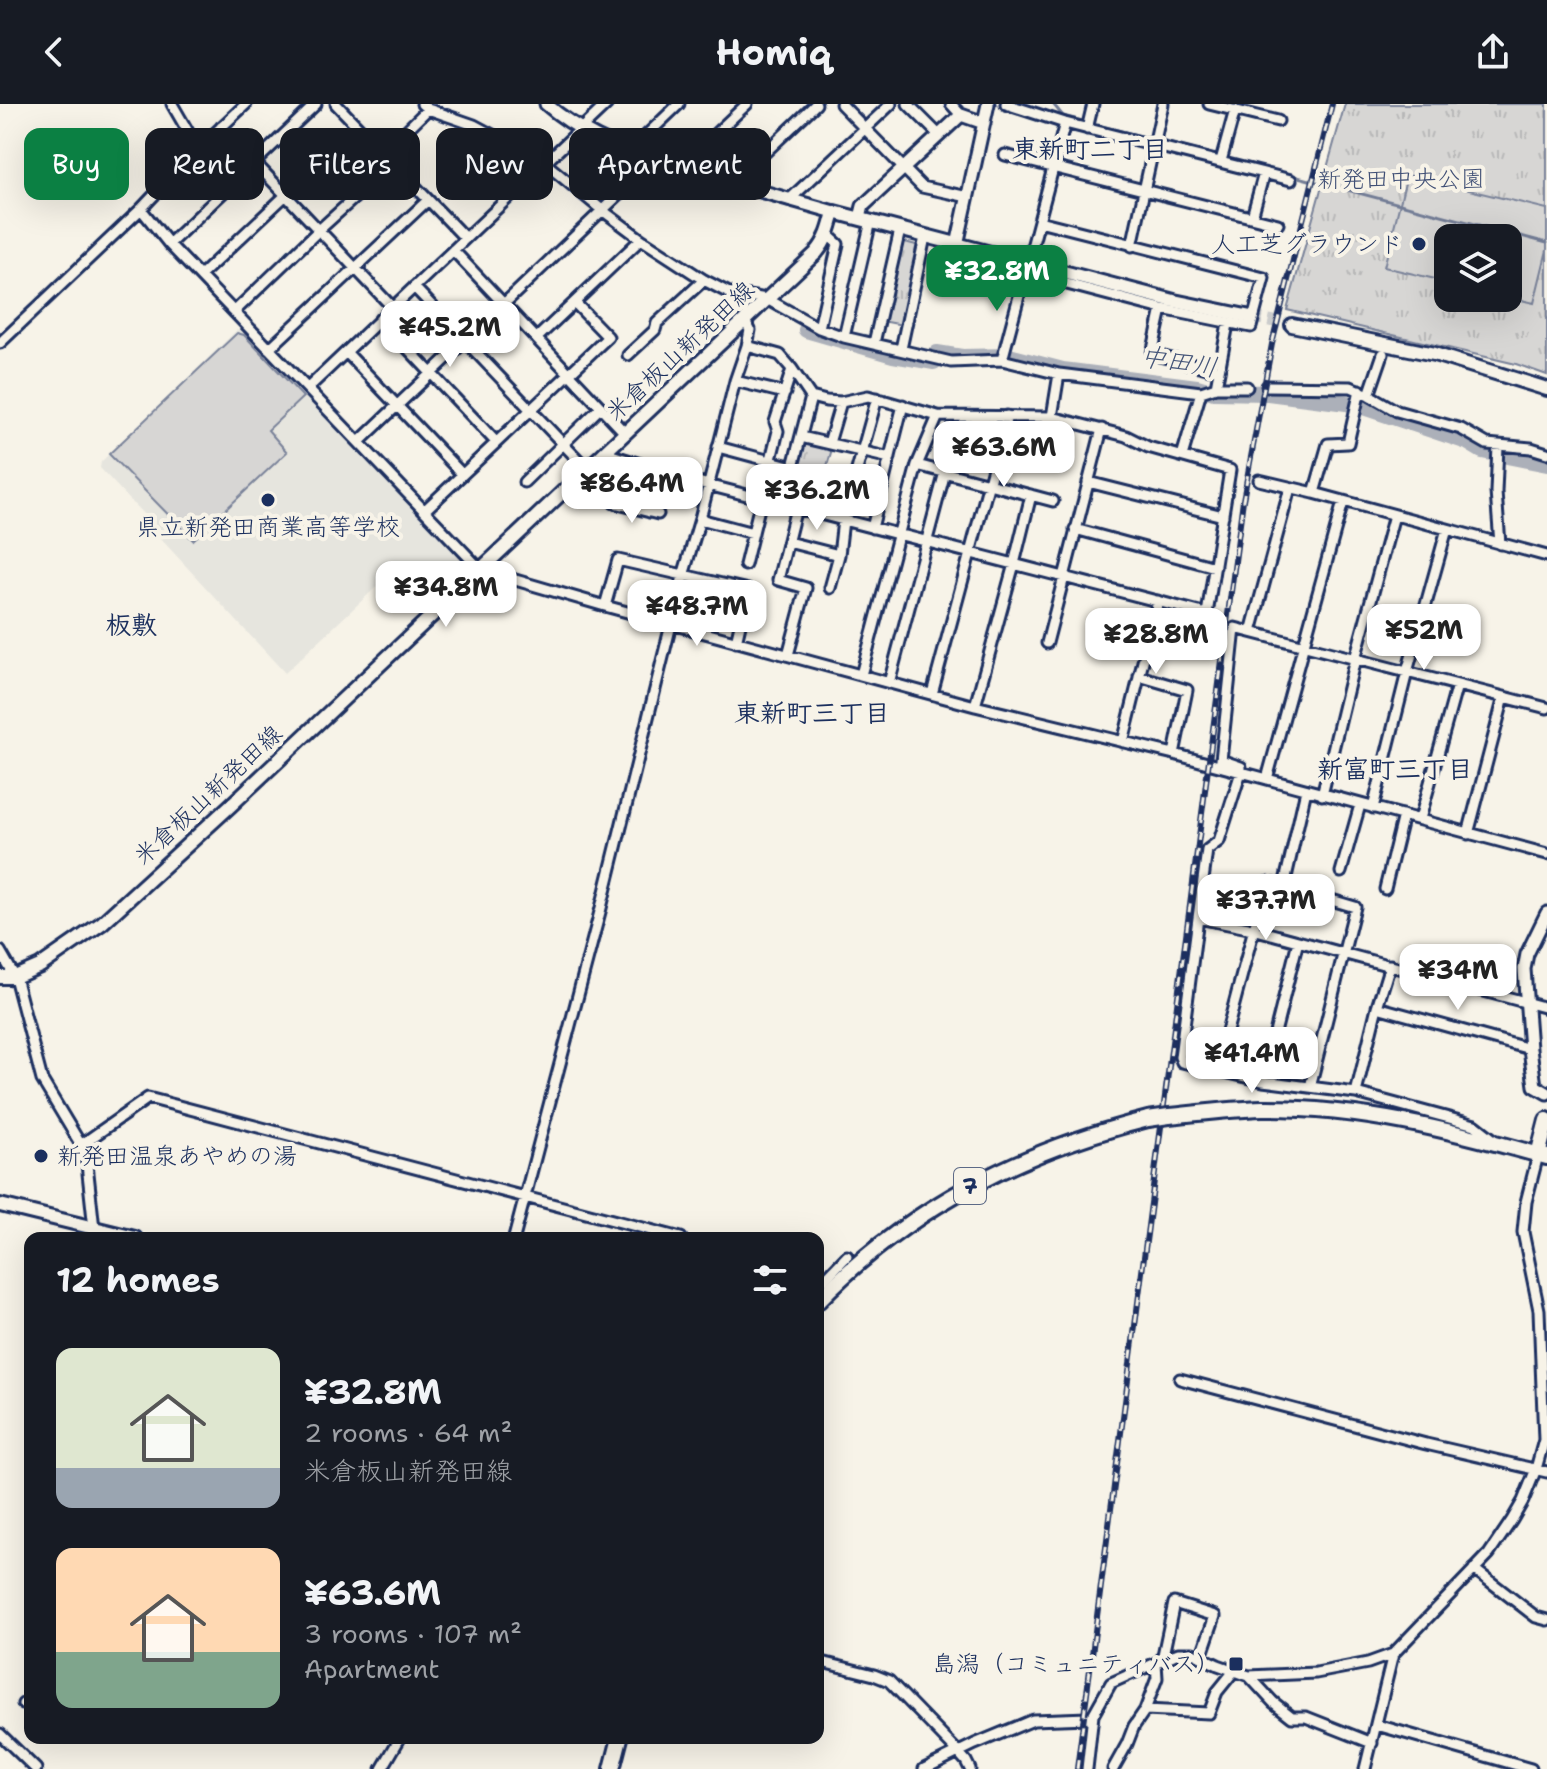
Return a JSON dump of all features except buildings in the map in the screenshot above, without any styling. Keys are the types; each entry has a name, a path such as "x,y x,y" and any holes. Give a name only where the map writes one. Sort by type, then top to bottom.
{"highway":[{"name":"7","path":"826,1280 929,1209 984,1178 1051,1148 1148,1119 1263,1108 1349,1113 1415,1123 1543,1156"},
{"path":"1543,1156 1547,1120"},
{"path":"612,1769 618,1744"}],"main road":[{"path":"834,212 1026,267 1251,317"},
{"name":"米倉板山新発田線","path":"0,977 15,977 40,966 102,923 230,806 816,253 828,235 834,212"},
{"path":"1292,325 1423,352 1547,389"},
{"path":"0,1205 92,1232"}],"street":[{"path":"172,104 186,128"},
{"path":"221,127 246,104"},
{"path":"264,153 316,104"},
{"path":"336,104 358,127"},
{"path":"546,104 580,128"},
{"path":"582,128 607,104"},
{"path":"654,128 679,104"},
{"path":"722,128 747,104"},
{"path":"771,147 816,104"},
{"path":"841,104 922,187 968,197"},
{"path":"789,200 891,104"},
{"path":"908,104 939,135"},
{"path":"951,104 961,115 984,123"},
{"path":"957,245 988,104"},
{"path":"1006,104 1087,129 1291,180"},
{"path":"1087,129 1093,104"},
{"path":"1132,246 1163,104"},
{"path":"1209,104 1278,121"},
{"path":"406,128 425,107 480,128"},
{"path":"1221,161 1235,110"},
{"path":"844,337 866,220 863,206 961,115"},
{"path":"1002,360 1065,123"},
{"path":"553,155 569,140"},
{"path":"1005,155 1278,224"},
{"path":"553,170 641,239 704,280 729,293 767,299 819,328 844,337 951,362 1002,360 1059,374 1201,392 1216,387 1247,387"},
{"path":"264,172 280,189"},
{"path":"1252,217 1264,173"},
{"path":"420,192 465,238"},
{"path":"771,195 834,212"},
{"path":"0,343 150,200"},
{"path":"169,244 215,200"},
{"path":"200,276 281,200"},
{"path":"291,200 393,308"},
{"path":"235,311 352,200"},
{"path":"269,349 428,200"},
{"path":"308,388 506,200"},
{"path":"360,441 613,200"},
{"path":"141,209 169,244 481,570 975,706 1174,754 1547,854"},
{"path":"1026,267 1162,309 1251,327 1264,278 1039,221"},
{"path":"874,343 900,230"},
{"path":"819,328 838,244 828,235"},
{"path":"901,349 925,237"},
{"path":"537,338 641,239"},
{"path":"453,250 625,433"},
{"path":"628,355 655,330 657,323 704,280"},
{"path":"414,287 587,469"},
{"path":"425,510 608,337 575,303"},
{"path":"1162,309 1152,354 1219,371"},
{"path":"380,319 496,442"},
{"path":"515,1232 601,908 683,576 747,346 750,330 745,321"},
{"path":"1216,387 1228,324"},
{"path":"605,453 708,485 1207,614 1230,470 1148,447 1126,436 1052,417 938,416 868,396 841,402 826,401 811,397 780,355 747,346"},
{"path":"346,352 462,474"},
{"path":"1314,493 1328,444 1348,443 1364,392 1383,354"},
{"path":"745,565 778,431 775,422 792,369"},
{"path":"1052,417 1059,374"},
{"path":"735,381 785,393"},
{"path":"1267,386 1351,387 1397,411 1461,429 1487,444 1531,448 1547,453"},
{"path":"1182,456 1201,392"},
{"path":"783,505 811,397"},
{"path":"830,588 839,555 843,520 877,398"},
{"path":"829,443 841,402"},
{"path":"872,528 903,405"},
{"path":"524,482 601,407"},
{"path":"861,675 917,465 938,416"},
{"path":"932,694 1007,416"},
{"path":"1047,643 1102,429"},
{"path":"801,437 890,458"},
{"path":"1498,446 1496,492 1500,544"},
{"path":"718,447 793,467"},
{"path":"917,465 1053,501"},
{"path":"614,503 654,513 659,471"},
{"path":"889,683 945,472"},
{"path":"1259,480 1547,556"},
{"path":"1088,482 1223,516"},
{"path":"1251,632 1290,488"},
{"path":"975,706 1031,495"},
{"path":"1267,779 1343,502"},
{"path":"788,655 806,588 778,580 796,508"},
{"path":"1322,795 1394,515"},
{"path":"700,519 753,533"},
{"path":"1075,529 1215,567"},
{"path":"1373,808 1447,529"},
{"path":"788,542 839,555"},
{"path":"605,606 618,560 748,590 736,642"},
{"path":"1123,742 1158,601"},
{"path":"1498,1143 1475,1125 1356,1093 1263,1081 1182,1062 1180,1057 1207,850 1219,841 1241,772 1241,767 1221,760 1235,628 1547,708"},
{"path":"1139,676 1187,690 1174,754"},
{"path":"1420,819 1457,685"},
{"path":"1468,834 1504,697"},
{"path":"1284,886 1306,790"},
{"path":"1341,872 1360,805"},
{"path":"1385,889 1403,815"},
{"path":"1217,1069 1266,883 1284,886 1355,907 1310,1087"},
{"path":"1547,913 1527,954 1524,969 1535,1086 1547,1093"},
{"path":"1198,918 1253,929 1547,1008"},
{"path":"1263,1081 1298,941"},
{"path":"0,951 15,977 42,1080 81,1145 87,1164 95,1232"},
{"path":"1356,1093 1390,965"},
{"path":"1377,1007 1530,1049"},
{"path":"81,1145 148,1098 658,1232"},
{"path":"1087,1769 1093,1715 1111,1683 1178,1653 1193,1653 1249,1676 1316,1673 1368,1663 1393,1654 1489,1554 1542,1471 1543,1311 1523,1232 1526,1202 1543,1156"},
{"path":"826,1280 847,1256"},
{"path":"1180,1379 1426,1444 1542,1471"},
{"path":"1474,1569 1536,1617 1547,1620"},
{"path":"1115,1769 1134,1726 1145,1710 1157,1678 1174,1603 1215,1616 1201,1657"},
{"path":"1365,1769 1393,1654"},
{"path":"824,1662 889,1681 958,1752 970,1769"},
{"path":"1145,1710 1209,1713 1217,1692 1234,1671"},
{"path":"1249,1676 1292,1717 1306,1717 1372,1743"},
{"path":"924,1769 1033,1720 1088,1718 1093,1715"},
{"path":"1377,1725 1531,1769"},
{"path":"0,1734 36,1769"},
{"path":"382,1769 397,1744"}],"shaded area":[{"name":"県立新発田商業高等学校","path":"237,330 246,333 472,571 427,613 390,574 285,673 100,468 101,462"}],"green space":[{"name":"新発田中央公園","path":"1345,104 1547,104 1547,375 1516,364 1287,310"},
{"name":"人工芝グラウンド","path":"1407,175 1547,209 1547,250 1534,303 1522,300 1522,224 1434,224 1434,279 1384,267"},
{"path":"901,241 920,246 903,325 882,321"},
{"path":"237,333 244,335 303,397 268,430 287,452 193,540 109,454"},
{"path":"804,443 832,449 815,507 789,501"}],"waterway":[{"path":"1053,104 1063,116 1218,156"},
{"path":"1226,158 1547,243"},
{"name":"中田川","path":"806,330 893,355 934,362 937,353 962,357 1009,356 1063,370 1197,387 1214,392 1268,393 1354,404 1467,442 1482,451 1547,464"}],"tunnel":[{"path":"1251,317 1292,325"}],"railway":[{"path":"1077,1769 1243,500 1272,344 1332,104"}],"place":[{"name":"人工芝グラウンド","path":"1419,244"},
{"name":"県立新発田商業高等学校","path":"268,500"},
{"name":"新発田温泉あやめの湯","path":"41,1156"},
{"name":"島潟（コミュニティバス）","path":"1236,1664"}],"district":[{"name":"東新町二丁目","path":"1090,148"},
{"name":"板敷","path":"131,624"},
{"name":"東新町三丁目","path":"812,712"},
{"name":"新富町三丁目","path":"1395,768"}]}
